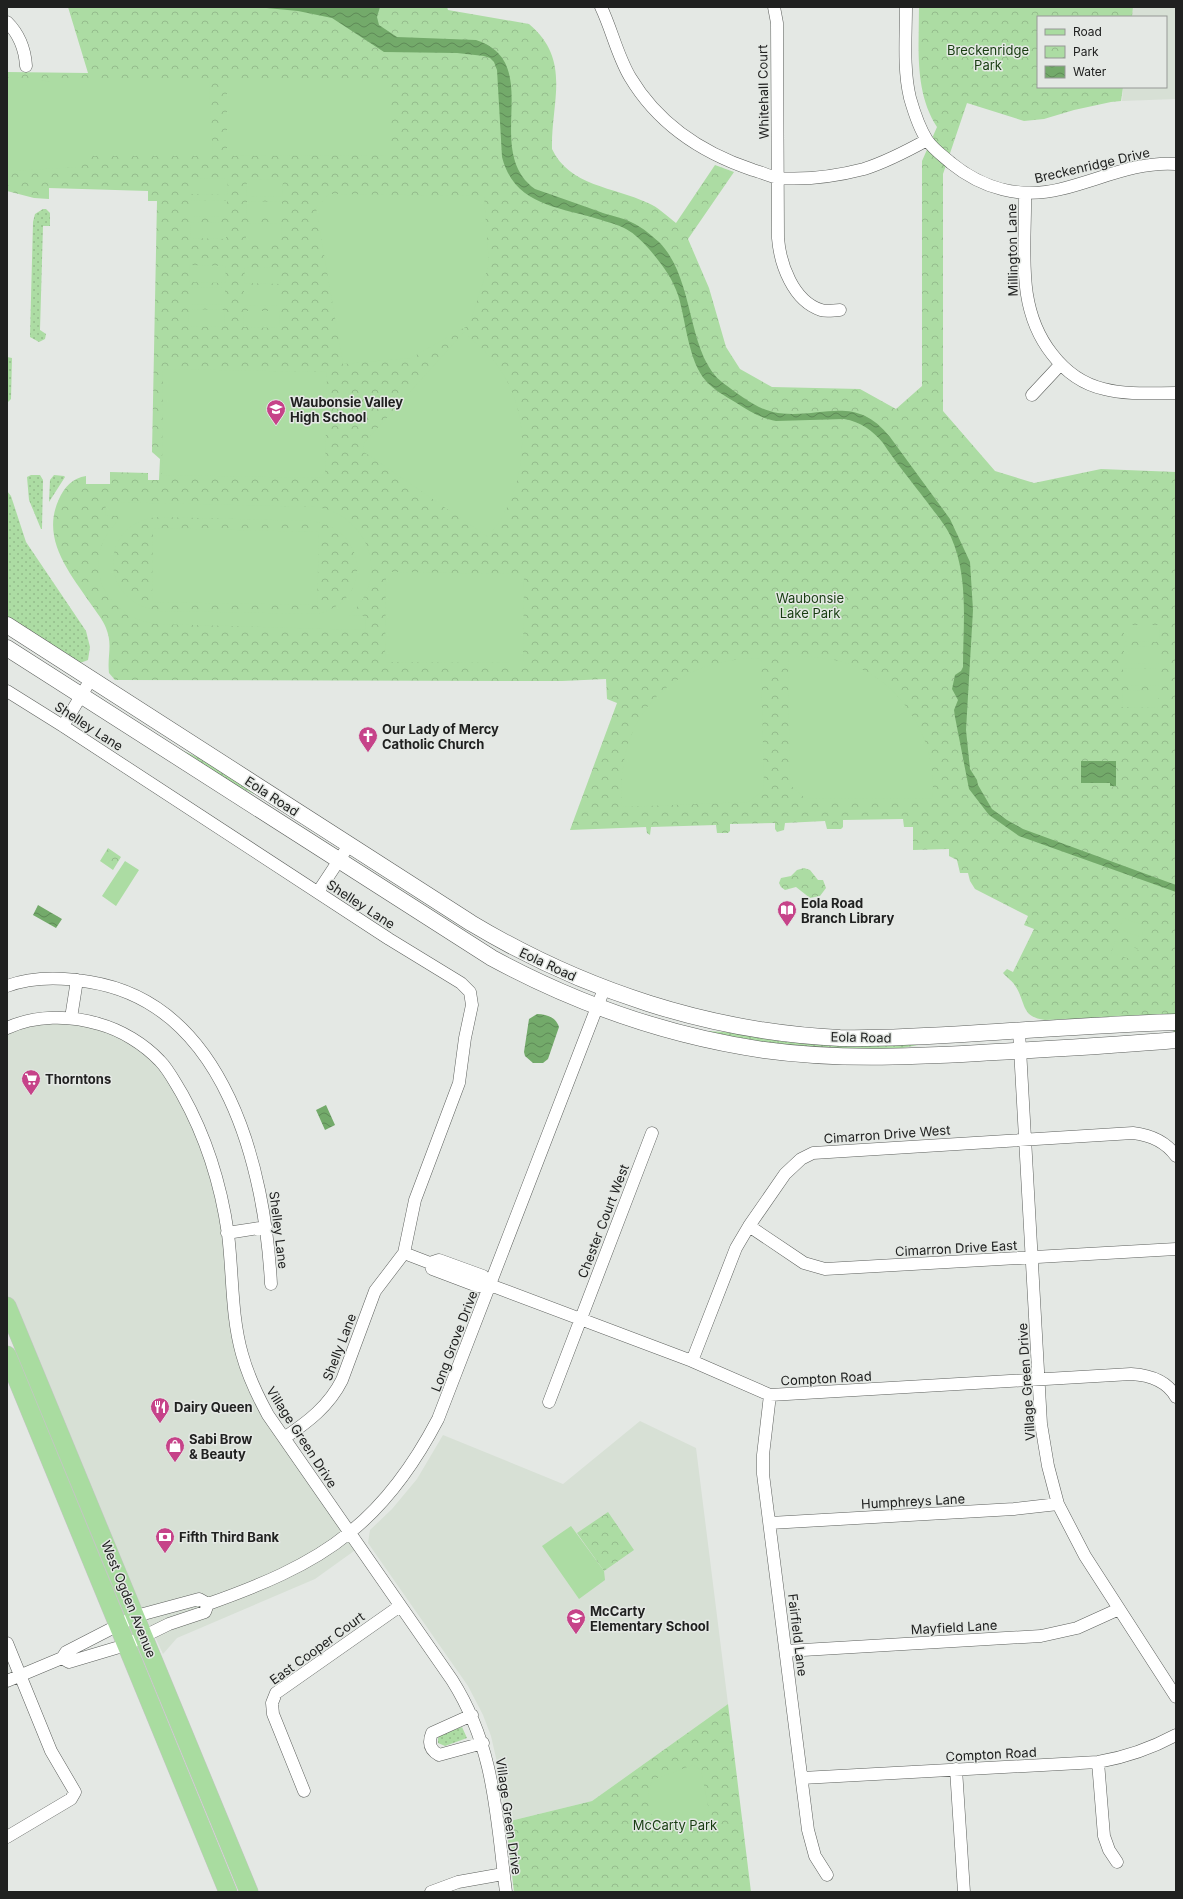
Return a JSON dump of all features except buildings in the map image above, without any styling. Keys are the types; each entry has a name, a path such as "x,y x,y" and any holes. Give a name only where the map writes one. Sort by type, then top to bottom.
{"main road":[{"name":"Eola Road","path":"7,625 471,923 518,951 604,989 682,1014 719,1023 806,1036 878,1038 1176,1022"},
{"name":"Eola Road","path":"7,648 339,862 492,958 557,991 597,1008 650,1025 715,1042 814,1056 889,1058 1176,1040"},
{"name":"West Ogden Avenue","path":"7,1306 11,1325 136,1616 249,1892"},
{"name":"West Ogden Avenue","path":"7,1355 228,1892"}],"street":[{"path":"601,7 618,53 630,77 658,114 688,139 708,152 733,163 778,178 834,175 864,169 892,158 927,140"},
{"name":"Whitehall Court","path":"774,7 777,23 779,247 786,271 798,292 812,306 823,311 840,310"},
{"name":"Breckenridge Drive","path":"906,7 907,82 915,112 927,140 942,156 974,179 991,187 1025,194 1061,189 1133,168 1155,164 1176,164"},
{"path":"7,22 21,41 26,57 26,66"},
{"name":"Millington Lane","path":"1025,194 1026,282 1030,311 1037,333 1060,365 1082,380 1105,389 1127,392 1176,393"},
{"path":"1032,395 1060,365"},
{"path":"63,726 91,679"},
{"name":"Shelley Lane","path":"7,691 426,963 466,987 472,998 472,1011 465,1038 459,1083 415,1200 404,1253"},
{"path":"318,892 349,845"},
{"name":"Shelley Lane","path":"7,986 35,979 77,980 112,986 130,992 167,1016 195,1042 210,1063 220,1082 245,1139 255,1168 266,1227 271,1284"},
{"path":"71,1018 77,980"},
{"name":"Long Grove Drive","path":"62,1658 69,1662 144,1637 169,1624 205,1612 208,1604 299,1565 350,1533 399,1481 431,1433 438,1418 604,989"},
{"name":"Village Green Drive","path":"7,1028 39,1019 71,1018 92,1022 117,1031 140,1045 160,1061 174,1081 200,1131 218,1183 228,1233 235,1317 242,1353 257,1396 284,1438 452,1680 472,1715 483,1743 491,1776 506,1892"},
{"name":"Village Green Drive","path":"1019,1030 1044,1444 1058,1504 1085,1556 1176,1697"},
{"name":"Chester Court West","path":"550,1402 580,1319 652,1133"},
{"name":"Cimarron Drive West","path":"692,1361 729,1264 749,1226 785,1174 801,1159 813,1153 1133,1133 1156,1139 1170,1149 1176,1156"},
{"name":"Cimarron Drive East","path":"749,1226 804,1263 825,1269 1176,1249"},
{"path":"228,1233 266,1227"},
{"name":"Compton Road","path":"404,1253 430,1263 432,1269 474,1285 490,1284 692,1361 770,1395 1131,1374 1143,1375 1155,1379 1172,1389 1176,1397"},
{"name":"Shelly Lane","path":"284,1438 314,1417 328,1404 336,1393 375,1291 404,1253"},
{"name":"Fairfield Lane","path":"770,1395 763,1463 770,1523 811,1843 815,1856 827,1875"},
{"name":"Humphreys Lane","path":"770,1523 1014,1509 1058,1504"},
{"name":"Long Grove Drive","path":"7,1681 62,1658 66,1652 136,1616 199,1599 208,1604"},
{"name":"East Cooper Court","path":"304,1791 272,1710 272,1703 276,1693 400,1606"},
{"name":"Mayfield Lane","path":"786,1651 1047,1635 1077,1628 1119,1610"},
{"path":"7,1643 51,1751 75,1792 71,1799 7,1837"},
{"path":"472,1715 432,1733 430,1743 431,1748 439,1755 483,1743"},
{"name":"Compton Road","path":"802,1778 1098,1762 1141,1752 1176,1735"},
{"path":"1098,1762 1104,1836 1108,1850 1118,1862"},
{"path":"956,1769 964,1892"},
{"path":"431,1892 458,1882 503,1874"}],"shaded area":[{"path":"1133,7 1176,7 1176,99 1122,101 1123,88 1167,88 1167,16 1132,16"},
{"path":"81,1016 153,1050 207,1135 240,1331 249,1373 270,1415 361,1546 315,1579 177,1638 163,1654 113,1547 7,1298 7,1024"},
{"name":"McCarty Elementary School","path":"640,1421 696,1448 728,1704 592,1801 506,1822 499,1771 491,1736 483,1715 468,1686 368,1543 370,1530 392,1509 417,1479 443,1435 563,1484"}],"green space":[{"path":"68,7 447,7 448,10 529,24 542,38 551,52 555,67 556,82 552,149 569,171 594,184 652,205 676,223 715,165 734,172 688,239 709,288 726,347 740,369 772,387 860,389 896,409 922,386 922,161 937,127 924,99 921,84 919,68 919,7 1133,7 1132,16 1037,16 1037,88 1123,88 1121,101 1074,110 1044,119 1024,121 967,103 943,174 943,411 995,471 1034,483 1101,469 1176,472 1176,1059 1172,1015 1045,1020 1032,1016 1025,1008 1015,985 1003,973 1007,969 1013,972 1034,929 1024,925 1028,916 975,889 970,881 968,873 960,873 957,860 949,856 949,849 913,850 913,827 904,827 903,819 843,820 843,827 841,829 827,829 825,821 785,823 784,830 777,832 775,829 775,823 730,824 730,831 728,833 717,833 716,825 651,827 650,835 647,833 646,827 570,830 617,703 607,699 606,679 562,681 115,680 109,673 109,640 106,628 102,619 76,582 61,556 53,529 54,514 59,499 64,491 73,481 81,477 86,476 86,484 110,484 110,472 148,473 148,480 159,480 160,459 152,452 157,201 148,201 148,191 49,188 49,199 34,198 7,191 7,72 88,73"},
{"path":"7,80 41,80 50,82 209,82 213,156 82,156 82,167 7,171"},
{"path":"227,82 391,82 391,155 227,156"},
{"path":"192,178 228,179 227,195 192,194"},
{"path":"247,179 283,180 282,197 246,196"},
{"path":"329,194 484,196 489,264 469,325 411,358 343,364 316,208"},
{"path":"191,200 227,201 227,217 191,216"},
{"path":"247,201 282,202 282,218 246,218"},
{"path":"43,209 46,209 50,213 50,226 43,226 40,330 46,334 45,339 39,342 30,337 33,222 35,214"},
{"path":"191,222 226,223 226,239 190,238"},
{"path":"246,223 282,224 281,240 246,240"},
{"path":"190,265 226,266 225,283 189,282"},
{"path":"245,267 281,268 280,284 244,283"},
{"path":"189,287 225,288 225,305 189,304"},
{"path":"244,289 280,289 280,306 244,305"},
{"path":"189,309 225,310 224,327 188,326"},
{"path":"244,311 280,311 279,328 243,327"},
{"path":"464,332 495,362 508,383 517,405 521,427 522,451 519,474 512,496 502,517 488,537 364,452 363,444"},
{"path":"7,357 12,358 11,399 7,403"},
{"path":"163,369 327,372 325,478 162,475"},
{"path":"31,475 40,475 43,480 42,529 29,500 27,477"},
{"path":"54,475 65,477 49,502 50,480"},
{"path":"7,491 11,496 26,542 86,631 90,647 88,660 80,663 7,618"},
{"path":"106,502 316,507 335,512 350,522 361,535 368,550 371,567 369,584 362,600 349,615 366,616 365,630 158,624 144,621 132,616 120,609 111,599 104,588 99,575 98,561 101,547 105,537 120,516 105,515","holes":["161,517 311,521 330,527 344,537 353,550 357,566 355,581 348,595 335,607 317,614 159,611 138,604 124,593 115,578 113,561 117,545 126,531 141,521"]},
{"path":"153,528 319,532 317,605 152,602"},
{"path":"386,572 524,574 523,663 385,662"},
{"path":"1124,625 1160,625 1159,642 1124,641"},
{"path":"1124,646 1159,647 1159,664 1124,663"},
{"path":"788,656 828,659 842,662 871,674 885,684 907,707 923,735 928,750 932,774 933,798 806,799 790,785"},
{"path":"761,658 764,790 748,802 622,807 622,774 628,745 639,720 655,698 675,681 700,669 729,661"},
{"path":"1123,668 1159,669 1159,686 1123,685"},
{"path":"1123,690 1158,691 1158,708 1122,707"},
{"path":"177,748 206,761 254,791 254,794 224,780"},
{"path":"108,848 121,857 113,870 100,861"},
{"path":"125,861 139,870 116,906 102,896"},
{"path":"804,868 810,870 818,880 823,880 826,888 820,896 810,898 796,887 785,890 781,887 779,883 781,878 791,876 797,870"},
{"path":"1123,918 1146,926 1141,937 1119,929"},
{"path":"1115,941 1138,949 1134,960 1111,953"},
{"path":"707,1031 917,1043 918,1045 892,1050 864,1051 773,1045 707,1033"},
{"path":"608,1512 634,1550 604,1571 577,1533"},
{"path":"571,1526 604,1571 605,1580 579,1599 542,1546"},
{"name":"McCarty Park","path":"728,1704 751,1892 514,1892 506,1822 592,1801"},
{"path":"462,1727 467,1738 445,1746 438,1743 438,1738 440,1735"},
{"path":"693,1765 701,1770 709,1811 696,1824 684,1829 671,1827 654,1820 648,1800 652,1780"}],"water":[{"path":"256,7 380,7 377,17 379,25 397,37 476,40 496,51 507,68 511,87 511,131 513,152 520,172 535,189 631,222 659,242 671,258 679,276 686,295 696,336 703,354 711,370 723,383 763,409 778,413 794,414 838,411 851,412 864,416 877,424 890,437 950,519 970,562 973,610 966,730 970,769 992,809 1023,829 1176,885 1176,892 1019,836 989,815 969,789 955,717 954,710 958,700 952,689 955,675 961,671 963,667 963,585 957,553 951,537 937,514 883,443 866,427 856,422 844,419 770,420 750,411 720,393 706,381 700,373 691,352 676,288 662,265 644,243 632,233 619,226 540,202 527,195 516,185 508,173 502,157 497,70 494,62 490,58 457,53 384,52 332,18 298,11"},
{"path":"1081,761 1116,761 1116,786 1110,786 1110,783 1081,783"},
{"path":"38,905 62,919 56,928 33,915"},
{"path":"537,1014 553,1018 559,1027 548,1059 543,1063 533,1063 525,1056 524,1052 529,1019"},
{"path":"326,1105 335,1125 325,1130 316,1110"}],"place":[{"name":"Waubonsie Valley High School","path":"276,426"},
{"name":"Our Lady of Mercy Catholic Church","path":"368,753"},
{"name":"Eola Road Branch Library","path":"787,927"},
{"name":"Thorntons","path":"31,1096"},
{"name":"Dairy Queen","path":"160,1424"},
{"name":"Sabi Brow & Beauty","path":"175,1463"},
{"name":"Fifth Third Bank","path":"165,1554"},
{"name":"McCarty Elementary School","path":"576,1635"}],"park label":[{"name":"Breckenridge Park","path":"988,58"},
{"name":"Waubonsie Lake Park","path":"810,606"}]}
